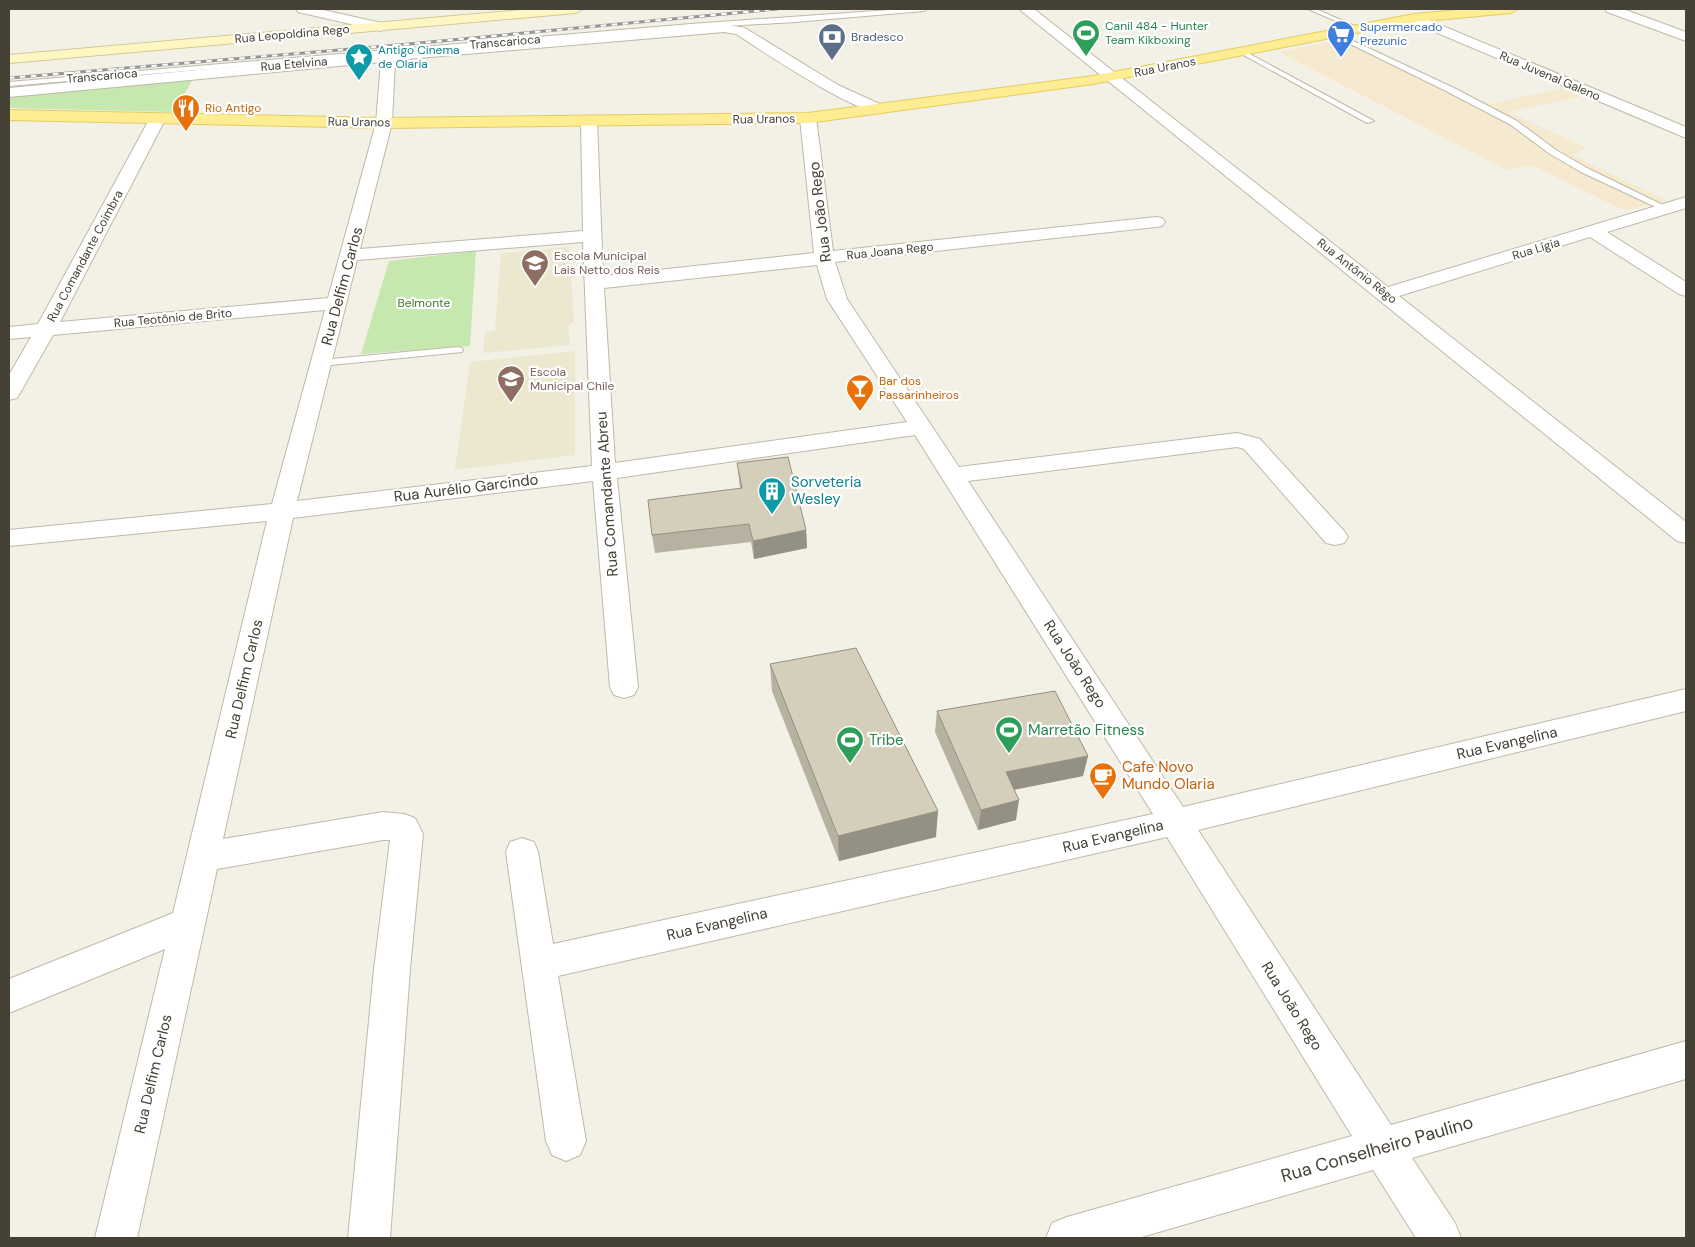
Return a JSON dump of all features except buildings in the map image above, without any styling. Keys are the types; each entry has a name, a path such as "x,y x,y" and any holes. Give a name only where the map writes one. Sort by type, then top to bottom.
{"main road":[{"name":"Rua Leopoldina Rego","path":"9,58 576,9"},
{"name":"Rua Uranos","path":"10,115 384,123 590,122 817,117 1112,77 1356,28 1415,13 1432,16 1511,9"}],"street":[{"path":"303,9 381,27"},
{"name":"Rua Antônio Rêgo","path":"1026,9 1686,535"},
{"path":"1612,9 1686,37"},
{"name":"Rua Juvenal Galeno","path":"1415,13 1686,133"},
{"name":"Rua Etelvina","path":"9,92 388,56 729,28 740,31 832,88"},
{"name":"Rua Delfim Carlos","path":"116,1238 282,511 384,123 388,56"},
{"path":"817,117 832,101 832,88 880,109"},
{"name":"Rua João Rego","path":"817,117 823,258 837,299 922,427 1176,822 1440,1238"},
{"name":"Rua Comandante Coimbra","path":"9,393 46,330 158,118"},
{"name":"Rua Comandante Abreu","path":"590,122 594,283 604,472 624,687"},
{"name":"Rua Lígia","path":"1386,294 1594,232 1686,202"},
{"name":"Rua Joana Rego","path":"594,283 1156,222"},
{"path":"1594,232 1686,290"},
{"path":"350,255 593,236"},
{"name":"Rua Teotônio de Brito","path":"9,333 337,303"},
{"name":"Rua Aurélio Garcindo","path":"9,538 282,511 604,472 922,427"},
{"path":"952,475 1237,440 1246,441 1252,444 1335,537"},
{"name":"Rua Evangelina","path":"538,964 1176,822 1686,700"},
{"path":"203,857 383,826 404,828 407,834 392,969 369,1238"},
{"path":"522,852 566,1142"},
{"path":"9,996 187,923"},
{"name":"Rua Conselheiro Paulino","path":"1066,1238 1686,1060"}],"lane":[{"name":"Transcarioca","path":"9,84 703,25 842,9"},
{"name":"Transcarioca","path":"703,25 787,21 924,9"},
{"path":"1311,9 1356,28"},
{"path":"1332,33 1451,90 1514,123 1553,152 1584,170 1664,208"},
{"path":"1242,52 1370,121"},
{"path":"321,364 458,350"}],"shaded area":[{"name":"Supermercado Prezunic","path":"1347,38 1489,104 1563,88 1583,96 1509,112 1587,148 1572,155 1667,200 1625,211 1532,165 1507,170 1279,52"},
{"name":"Escola Municipal Lais Netto dos Reis","path":"569,247 574,321 568,326 570,345 483,353 485,332 495,331 501,253"},
{"path":"575,351 575,455 455,470 470,362"}],"green space":[{"path":"194,78 173,112 9,108 9,96 29,90"},
{"name":"Belmonte","path":"476,251 470,346 361,354 389,261"}],"railway":[{"path":"9,78 409,44 777,9"}],"place":[{"name":"Canil 484 - Hunter Team Kikboxing","path":"1086,57"},
{"name":"Supermercado Prezunic","path":"1341,58"},
{"name":"Bradesco","path":"832,61"},
{"name":"Antigo Cinema de Olaria","path":"359,81"},
{"name":"Rio Antigo","path":"186,132"},
{"name":"Escola Municipal Lais Netto dos Reis","path":"535,287"},
{"name":"Escola Municipal Chile","path":"511,403"},
{"name":"Bar dos Passarinheiros","path":"860,412"},
{"name":"Sorveteria Wesley","path":"772,515"},
{"name":"Marretão Fitness","path":"1009,754"},
{"name":"Tribe","path":"850,764"},
{"name":"Cafe Novo Mundo Olaria","path":"1103,800"}]}
